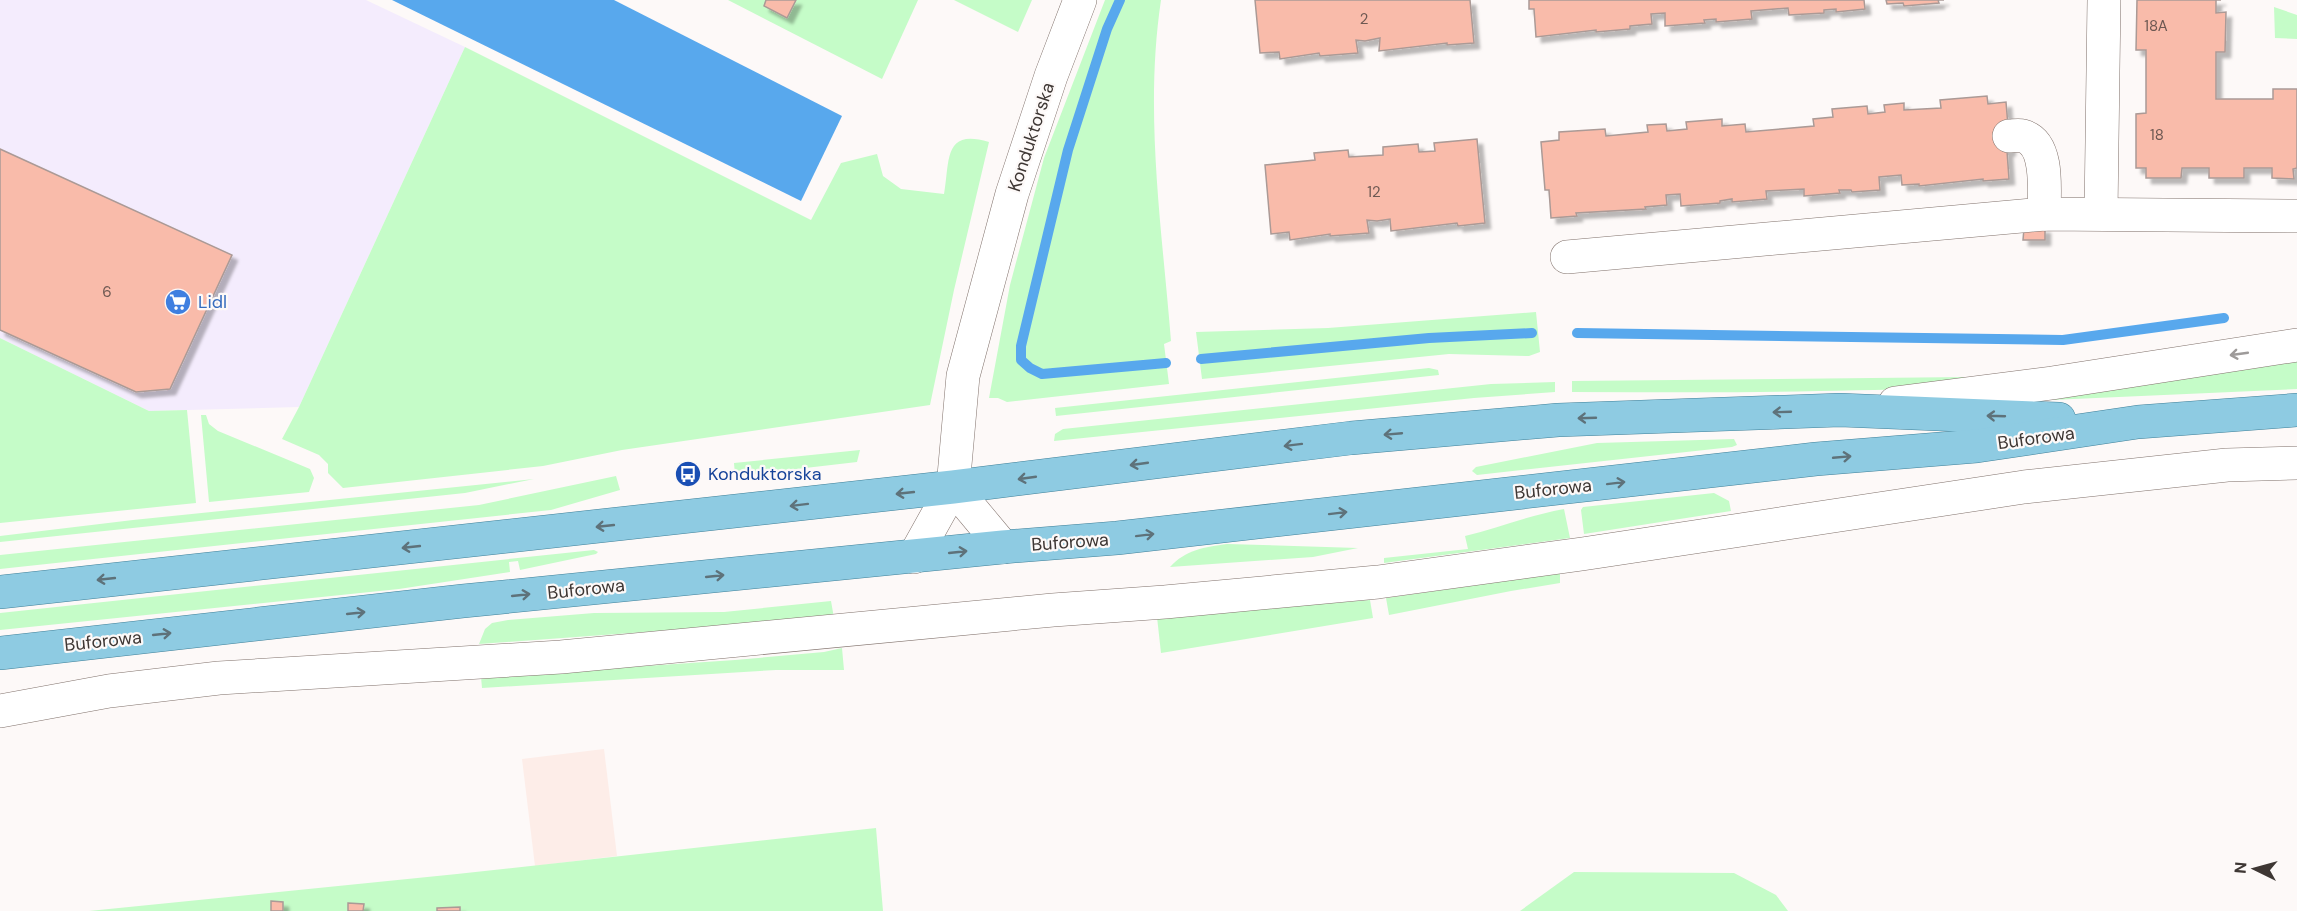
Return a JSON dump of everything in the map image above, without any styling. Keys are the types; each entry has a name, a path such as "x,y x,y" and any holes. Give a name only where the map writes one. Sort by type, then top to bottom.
{"main road":[{"name":"Buforowa","path":"0,592 953,488 1363,436 1558,420 1840,410 2138,422"},
{"name":"Buforowa","path":"0,653 463,600 1117,538 1816,459 1977,446 2138,422 2297,410"}],"street":[{"name":"Konduktorska","path":"914,557 953,488 961,389 972,343 1011,194 1051,76 1080,0"},
{"path":"2101,213 2104,0"},
{"path":"2008,136 2023,136 2042,154 2044,214"},
{"path":"1567,257 2044,214 2297,216"},
{"name":"Buforowa","path":"1840,410 2052,383 2297,345"},
{"path":"0,711 109,692 219,678 561,657 1053,610 1378,582 1582,554 2024,487 2227,465 2297,463"},
{"path":"953,488 1003,547"}],"shaded area":[{"path":"0,0 366,0 465,47 299,407 149,411 0,338"},
{"path":"604,749 617,856 535,866 522,759"}],"green space":[{"path":"728,0 918,0 882,79"},
{"path":"954,0 1032,0 1018,32"},
{"path":"1105,0 1161,0 1156,42 1154,128 1171,341 1164,344 1169,384 1007,402 998,398 989,398 1010,285 1044,158"},
{"path":"2274,7 2297,15 2297,39 2275,38"},
{"path":"465,47 811,220 841,163 877,154 883,176 901,189 944,194 949,159 956,144 963,140 974,139 989,142 930,405 622,450 543,466 343,488 328,473 328,464 319,455 282,439 299,407"},
{"path":"1536,312 1540,352 1529,356 1449,354 1202,379 1196,332 1328,328"},
{"path":"0,338 149,411 187,410 196,503 0,523"},
{"path":"2297,356 2297,389 2051,400 2051,394"},
{"path":"1429,368 1438,370 1439,375 1056,416 1055,408"},
{"path":"1966,377 1966,384 1892,389 1572,392 1572,381"},
{"path":"1555,382 1555,392 1474,398 1054,441 1055,434 1063,429 1491,384"},
{"path":"201,415 206,415 209,424 218,431 310,469 314,478 309,492 209,502"},
{"path":"1734,439 1737,445 1732,447 1477,475 1472,471 1476,467 1597,443"},
{"path":"860,450 857,462 735,476 734,463"},
{"path":"616,476 620,490 551,510 0,569 0,555 479,505"},
{"path":"534,479 465,493 0,542 0,536 133,520"},
{"path":"1714,493 1729,501 1731,511 1584,534 1581,510 1583,507"},
{"path":"1564,509 1570,538 1384,563 1384,558 1468,549 1465,536"},
{"path":"1227,544 1358,548 1313,557 1170,567 1189,553"},
{"path":"594,550 598,552 596,554 520,570 518,561 509,562 510,572 399,589 0,630 0,613"},
{"path":"1560,573 1560,583 1389,615 1386,598"},
{"path":"1370,600 1373,618 1161,653 1157,617"},
{"path":"831,601 834,618 479,644 485,629 492,623 508,620 594,613 724,612"},
{"path":"842,648 844,670 776,670 482,688 481,677 735,660 824,652"},
{"path":"876,828 883,911 89,911 457,874"},
{"path":"1574,872 1734,873 1776,895 1788,911 1520,911"}],"water":[{"path":"392,0 614,0 842,116 801,201"}],"building":[{"path":"766,0 796,0 787,18 764,6"},
{"path":"1255,0 1470,0 1474,43 1447,45 1447,43 1379,51 1380,38 1356,40 1358,53 1320,56 1319,53 1280,59 1279,52 1260,53"},
{"path":"1529,0 1864,0 1865,9 1836,12 1836,9 1824,10 1824,13 1789,15 1788,8 1751,11 1752,19 1716,22 1716,19 1704,20 1705,23 1665,26 1665,13 1651,14 1652,24 1630,26 1630,29 1596,32 1596,30 1536,37 1534,9 1529,9"},
{"path":"1886,0 1938,0 1939,3 1904,6 1903,3 1887,4"},
{"path":"2137,0 2216,0 2216,13 2226,12 2225,52 2216,52 2216,99 2273,99 2273,89 2297,89 2297,168 2293,169 2294,179 2272,178 2272,168 2244,168 2244,178 2209,178 2209,168 2182,168 2181,178 2146,178 2146,168 2136,168 2136,114 2146,113 2146,50 2136,50"},
{"path":"1987,96 1988,104 2006,102 2010,150 2007,151 2009,179 1983,181 1983,179 1919,186 1919,184 1902,185 1901,175 1879,177 1880,190 1852,192 1851,190 1839,190 1840,193 1804,196 1804,189 1766,191 1767,199 1732,202 1732,199 1720,201 1720,203 1681,206 1680,194 1666,195 1667,205 1645,207 1646,209 1576,213 1577,216 1551,218 1549,190 1545,190 1541,142 1559,140 1559,132 1605,129 1606,136 1648,132 1647,125 1666,124 1667,131 1687,129 1686,122 1722,119 1722,126 1745,124 1746,132 1814,126 1813,119 1833,117 1832,109 1867,106 1868,114 1885,112 1884,105 1904,103 1904,110 1941,108 1940,100"},
{"path":"1477,139 1485,223 1458,226 1457,223 1391,231 1390,219 1367,220 1369,233 1330,236 1330,234 1290,240 1289,232 1271,234 1265,165 1315,160 1314,153 1348,150 1349,157 1383,155 1383,147 1418,144 1419,152 1435,151 1434,143"},
{"path":"0,149 232,255 170,389 136,392 0,330"},
{"path":"2024,228 2045,228 2045,240 2023,240"},
{"path":"271,901 283,902 283,911 271,911"},
{"path":"348,903 364,904 363,911 348,911"},
{"path":"460,907 460,911 437,911 437,908"}],"waterway":[{"path":"1120,0 1107,29 1068,150 1021,346 1021,360 1042,374 1166,363"},
{"path":"1577,333 2063,340 2224,318"},
{"path":"1201,359 1429,338 1532,333"}],"place":[{"name":"Lidl","path":"178,302"},
{"name":"Konduktorska","path":"688,474"}]}
